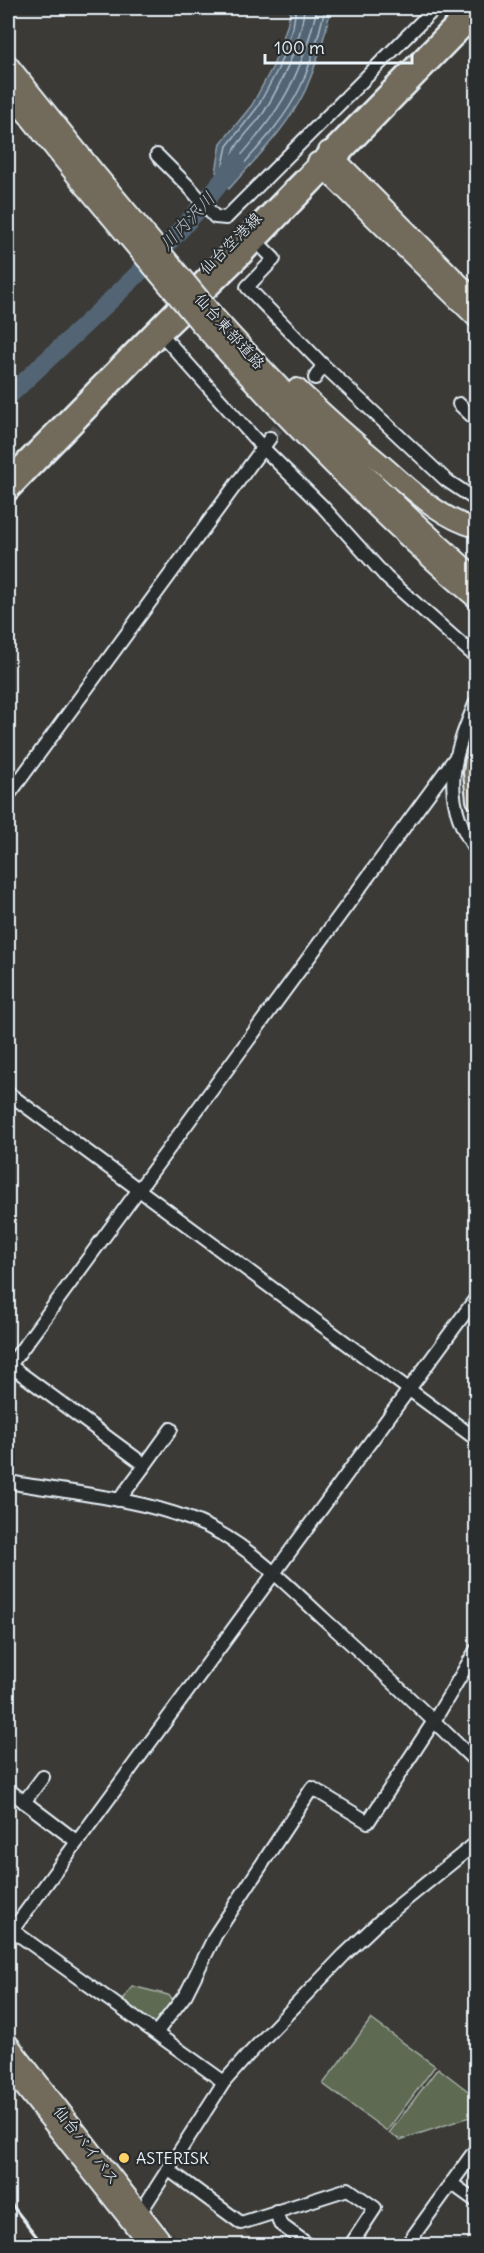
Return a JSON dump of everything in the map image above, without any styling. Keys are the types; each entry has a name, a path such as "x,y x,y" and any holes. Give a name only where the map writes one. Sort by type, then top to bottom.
{"highway":[{"name":"仙台東部道路","path":"8,64 83,171 210,315 378,487 477,577"},
{"name":"仙台東部道路","path":"8,91 163,255 290,423 426,554 477,599"},
{"path":"327,161 477,300"},
{"path":"327,161 477,318"},
{"path":"210,315 399,479 441,512 456,521 477,528"},
{"path":"426,554 460,596 477,610"},
{"path":"477,751 473,773 477,800"},
{"name":"仙台バイパス","path":"8,2043 166,2246"},
{"name":"仙台バイパス","path":"8,2067 150,2246"}],"main road":[{"name":"仙台空港線","path":"8,494 162,335 257,242 327,161 469,8"},
{"name":"仙台空港線","path":"8,477 327,161 477,17"}],"street":[{"path":"158,156 215,217 226,218 435,8"},
{"path":"257,242 274,259 247,287 323,365 446,480 477,500"},
{"path":"162,335 267,443 387,578 477,657"},
{"path":"315,378 323,365"},
{"path":"459,404 477,420"},
{"path":"8,796 267,443"},
{"path":"477,702 460,740 455,758 453,786 456,807 464,830 477,850"},
{"path":"145,1465 8,1366 455,758"},
{"path":"8,1093 477,1439"},
{"path":"224,2082 10,1933 477,1298"},
{"path":"118,1500 171,1429"},
{"path":"8,1482 118,1500 190,1519 242,1548 274,1574 477,1762"},
{"path":"156,2033 186,1994 216,1934 312,1788 368,1822 477,1650"},
{"path":"24,1802 43,1777"},
{"path":"10,1791 76,1841"},
{"path":"140,2213 224,2082 344,1955 382,1919 477,1843"},
{"path":"406,2246 477,2149"},
{"path":"169,2170 241,2223 348,2189 375,2208 350,2246"},
{"path":"452,2183 477,2201"},
{"path":"276,2211 280,2224 310,2246"}],"shaded area":[{"path":"167,2181 176,2181 257,2241 254,2245 182,2245 150,2206"}],"green space":[{"path":"132,1986 168,1995 173,1999 160,2023 155,2024 123,2000"},
{"path":"371,2019 435,2066 387,2131 323,2084"},
{"path":"438,2068 476,2097 476,2115 400,2140 389,2133"}],"water":[{"path":"291,8 331,8 317,60 298,105 270,142 229,189 216,172 221,143 252,105 273,66"}],"waterway":[{"name":"川内沢川","path":"8,397 156,256 211,195 236,162"}],"tunnel":[{"path":"270,438 289,412"}],"railway":[{"path":"8,2200 44,2246"}],"place":[{"name":"ASTERISK","path":"124,2158"}]}
